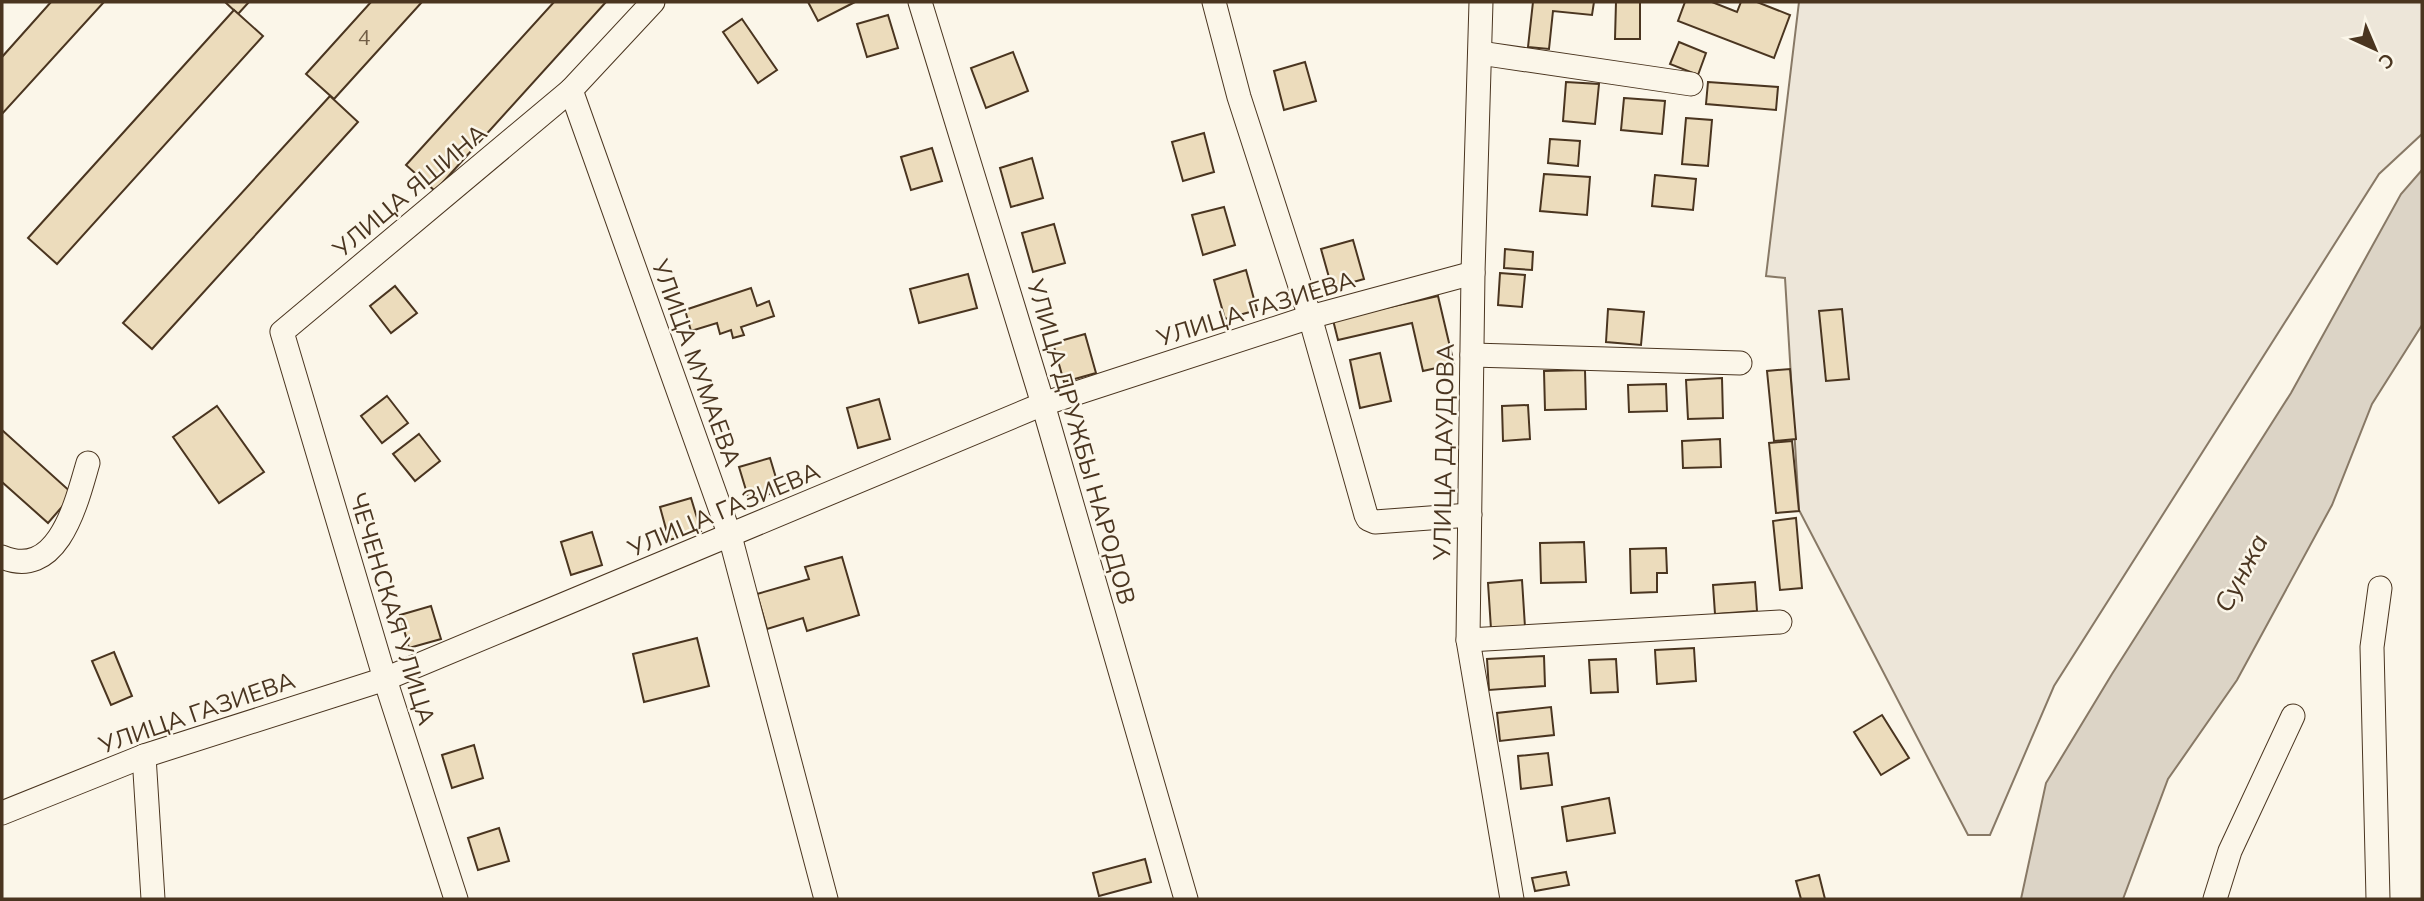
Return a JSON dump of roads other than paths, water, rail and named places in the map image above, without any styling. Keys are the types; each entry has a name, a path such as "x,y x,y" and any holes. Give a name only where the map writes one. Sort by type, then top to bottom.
{"street":[{"name":"УЛИЦА ЯШИНА","path":"282,332 571,90 653,2"},
{"name":"УЛИЦА ДРУЖБЫ НАРОДОВ","path":"920,2 1043,404 1186,899"},
{"path":"1214,2 1238,97 1310,317 1368,519 1375,522 1470,515"},
{"name":"УЛИЦА ДАУДОВА","path":"1481,2 1473,273 1468,640 1512,899"},
{"path":"1480,53 1691,84"},
{"name":"УЛИЦА МУМАЕВА","path":"571,90 730,536 826,899"},
{"name":"УЛИЦА ГАЗИЕВА","path":"2,813 144,756 385,679 1043,404 1310,317 1473,273"},
{"name":"ЧЕЧЕНСКАЯ УЛИЦА","path":"282,332 385,679 456,899"},
{"path":"1472,355 1740,363"},
{"path":"2,557 21,561 37,557 53,546 73,515 88,463"},
{"path":"2378,899 2372,647 2380,589"},
{"path":"1468,640 1780,622"},
{"path":"2215,899 2230,851 2293,716"},
{"path":"144,756 153,899"}],"water":[{"name":"Сунжа","path":"2422,170 2422,325 2372,404 2332,505 2237,680 2168,779 2123,899 2021,899 2046,783 2291,393 2401,194"}]}
